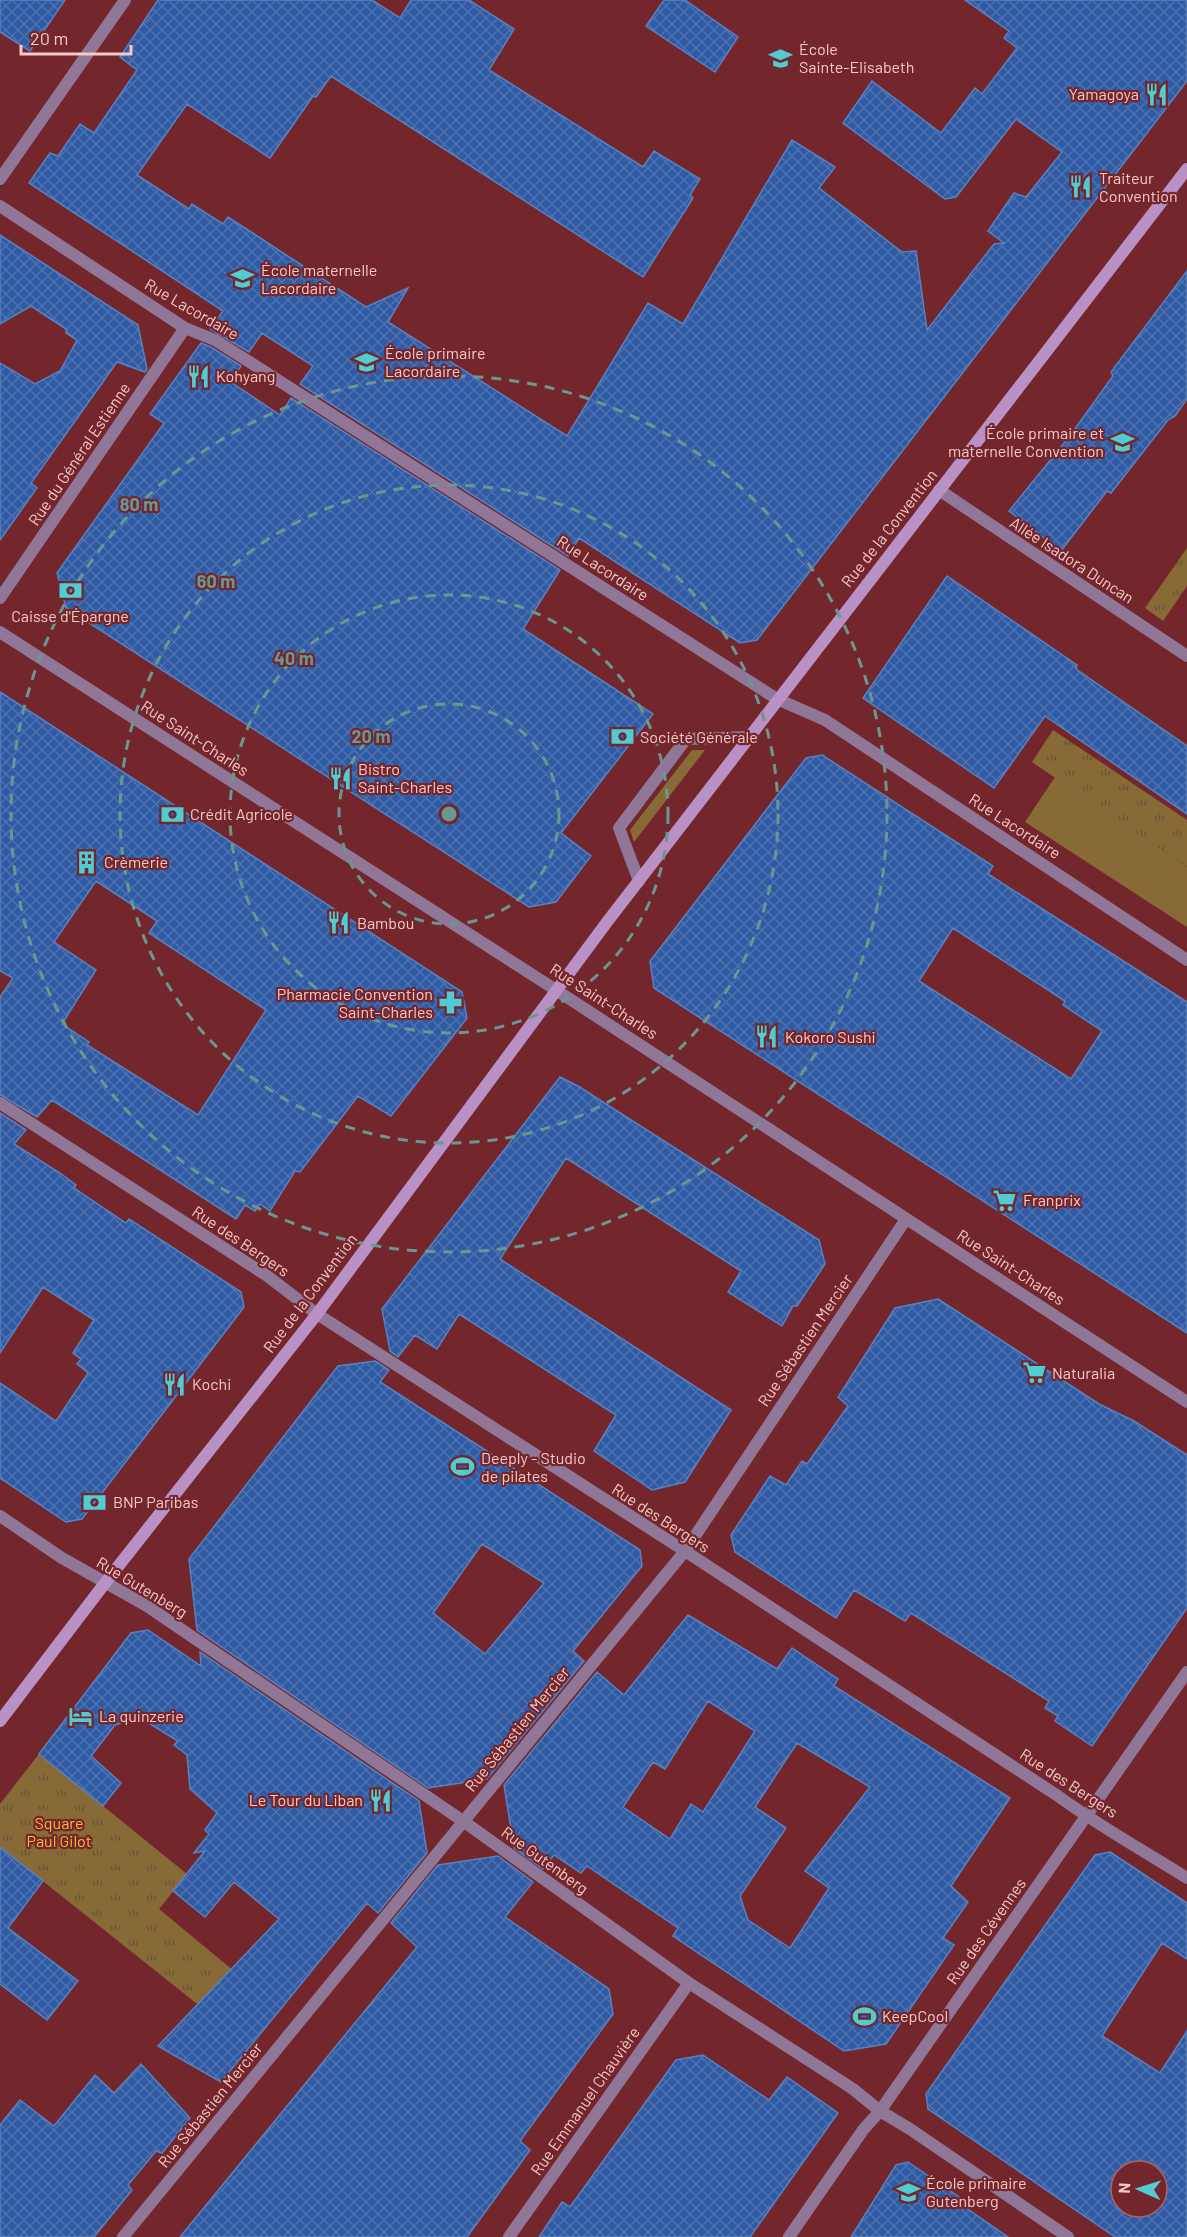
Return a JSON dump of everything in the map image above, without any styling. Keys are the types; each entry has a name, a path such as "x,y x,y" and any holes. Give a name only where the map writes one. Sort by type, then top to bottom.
{"main road":[{"name":"Rue de la Convention","path":"0,1720 316,1314 555,990 1187,169"}],"street":[{"path":"0,179 125,0"},
{"name":"Rue Lacordaire","path":"0,206 185,328 215,340 777,699 825,720 1187,960"},
{"name":"Rue du Général Estienne","path":"0,598 185,328"},
{"name":"Allée Isadora Duncan","path":"939,490 1187,657"},
{"name":"Rue Saint-Charles","path":"0,632 1187,1402"},
{"path":"639,881 620,828 686,739 749,737"},
{"name":"Rue des Bergers","path":"0,1103 266,1275 316,1314 685,1551 1085,1816 1187,1878"},
{"name":"Rue Sébastien Mercier","path":"123,2237 685,1551 906,1219"},
{"name":"Rue Gutenberg","path":"0,1516 62,1558 147,1606 463,1821 689,1983 853,2089 880,2111 910,2128 1068,2237"},
{"name":"Rue des Cévennes","path":"789,2237 864,2130 880,2111 1187,1672"},
{"name":"Rue Emmanuel Chauvière","path":"509,2237 689,1983"}],"green space":[{"path":"1187,548 1187,586 1163,621 1145,608"},
{"path":"1053,730 1187,820 1187,867 1032,762"},
{"path":"692,750 705,750 634,842 630,830"},
{"path":"1055,777 1187,867 1187,927 1025,822"},
{"name":"Square Paul Gilot","path":"39,1754 187,1874 159,1909 280,2009 250,2046 0,1847 0,1804"}],"building":[{"path":"0,0 65,0 30,51 0,32"},
{"path":"158,0 372,0 400,18 411,0 469,0 514,29 489,70 643,167 654,151 700,179 690,195 693,198 643,277 331,76 316,97 313,96 270,158 187,104 137,175 189,209 192,204 223,224 228,217 366,307 408,288 388,322 567,436 648,303 683,324 792,140 835,167 819,188 902,252 916,251 927,330 994,244 1004,243 988,231 1014,193 1026,197 1062,152 1016,119 956,197 945,199 843,123 872,81 941,133 975,88 982,94 1017,48 1004,38 1009,31 965,0 1187,0 1187,81 757,640 740,643 579,538 568,556 300,384 313,366 262,333 249,352 210,329 223,311 29,183 50,153 58,156 80,124 94,133 137,70 120,57"},
{"path":"664,0 685,0 738,37 715,72 646,26"},
{"path":"0,235 138,325 147,369 145,372 117,362 31,483 37,488 0,540 0,363 35,384 60,371 77,340 66,333 66,329 31,306 0,324"},
{"path":"1187,271 1187,399 1111,493 1107,491 1061,551 1009,511 1069,437 1113,376 1111,372"},
{"path":"201,343 241,366 231,382 280,415 291,398 560,570 523,629 653,714 561,833 591,856 556,902 529,907 66,608 57,573 164,423 150,414"},
{"path":"947,576 1077,665 1076,669 1187,746 1187,814 1045,716 994,788 863,698"},
{"path":"0,692 462,992 467,1018 391,1116 358,1096 300,1172 295,1171 270,1211 260,1204 255,1211 245,1205 236,1219 52,1100 37,1117 0,1095 0,997 13,978 0,971","holes":["96,881 157,921 149,933 266,1010 198,1115 87,1045 89,1042 62,1024 96,970 54,942"]},
{"path":"822,755 993,866 988,874 1187,1002 1187,1333 654,988 650,961 806,758","holes":["953,928 1065,1001 1063,1005 1102,1031 1071,1079 919,981"]},
{"path":"560,1077 578,1086 819,1240 825,1264 797,1306 793,1306 782,1326 728,1292 741,1271 566,1158 500,1259 731,1410 685,1482 652,1490 594,1451 616,1415 459,1314 437,1349 415,1335 398,1357 390,1351 382,1309"},
{"path":"0,1113 26,1130 14,1144 60,1173 76,1185 74,1188 126,1223 129,1219 241,1292 244,1307 82,1519 66,1522 0,1478 0,1383 56,1421 88,1373 77,1364 81,1359 73,1353 94,1320 43,1287 0,1353"},
{"path":"938,1299 1099,1404 1134,1421 1187,1455 1187,1608 1092,1746 1055,1721 1058,1716 1045,1708 1049,1701 911,1613 905,1621 854,1590 836,1618 735,1552 731,1535 770,1476 786,1485 802,1461 807,1464 848,1406 838,1397 895,1308"},
{"path":"375,1361 389,1370 380,1382 640,1550 642,1566 573,1651 584,1661 487,1779 428,1788 197,1630 189,1559 338,1366","holes":["482,1544 544,1583 485,1654 433,1613"]},
{"path":"688,1615 777,1669 792,1648 838,1679 834,1686 1010,1798 951,1886 968,1902 943,1938 954,1945 886,2044 844,2051 673,1936 678,1928 587,1866 581,1873 554,1855 543,1869 514,1848 504,1785 597,1672 624,1695","holes":["708,1701 755,1731 703,1812 691,1804 670,1839 623,1807 653,1762 665,1769","797,1743 870,1787 805,1871 829,1888 790,1948 748,1920 740,1896 786,1828 755,1807"]},
{"path":"148,1630 201,1666 200,1652 419,1801 427,1853 378,1913 367,1903 221,2082 158,2046 279,1919 234,1882 205,1917 173,1891 205,1851 194,1853 209,1834 205,1830 217,1813 190,1789 187,1755 174,1745 178,1741 139,1717 115,1725 91,1756 121,1783 103,1806 39,1754 131,1633"},
{"path":"0,1847 43,1881 8,1928 78,1981 47,2020 0,1984"},
{"path":"1110,1852 1187,1903 1187,1959 1162,1943 1102,2036 1160,2073 1187,2031 1187,2237 1115,2237 928,2109 926,2094 1095,1855"},
{"path":"498,1856 533,1882 505,1917 609,1989 613,2014 520,2141 530,2150 467,2237 180,2237 417,1947 391,1923 438,1865"},
{"path":"703,2055 769,2100 787,2077 838,2113 750,2237 539,2237 562,2202 570,2207 676,2060"},
{"path":"141,2064 190,2118 162,2153 156,2151 128,2185 132,2190 94,2237 0,2237 0,2125 20,2100 54,2126 95,2075 114,2093"},
{"name":"École primaire Gutenberg","path":"908,2162 962,2199 959,2203 1008,2237 851,2237 896,2165"}],"place":[{"name":"École Sainte-Elisabeth","path":"781,58"},
{"name":"Yamagoya","path":"1157,94"},
{"name":"Traiteur Convention","path":"1081,187"},
{"name":"École maternelle Lacordaire","path":"243,279"},
{"name":"École primaire Lacordaire","path":"367,362"},
{"name":"Kohyang","path":"198,376"},
{"name":"École primaire et maternelle Convention","path":"1122,442"},
{"name":"Caisse d'Épargne","path":"70,591"},
{"name":"Société Générale","path":"622,737"},
{"name":"Bistro Saint-Charles","path":"340,778"},
{"name":"Crédit Agricole","path":"172,814"},
{"name":"Crèmerie","path":"86,862"},
{"name":"Bambou","path":"339,923"},
{"name":"Pharmacie Convention Saint-Charles","path":"451,1003"},
{"name":"Kokoro Sushi","path":"767,1037"},
{"name":"Franprix","path":"1005,1200"},
{"name":"Naturalia","path":"1034,1373"},
{"name":"Kochi","path":"174,1384"},
{"name":"Deeply - Studio de pilates","path":"463,1467"},
{"name":"BNP Paribas","path":"95,1502"},
{"name":"La quinzerie","path":"81,1716"},
{"name":"Le Tour du Liban","path":"381,1800"},
{"name":"KeepCool","path":"864,2016"},
{"name":"École primaire Gutenberg","path":"908,2192"}]}
